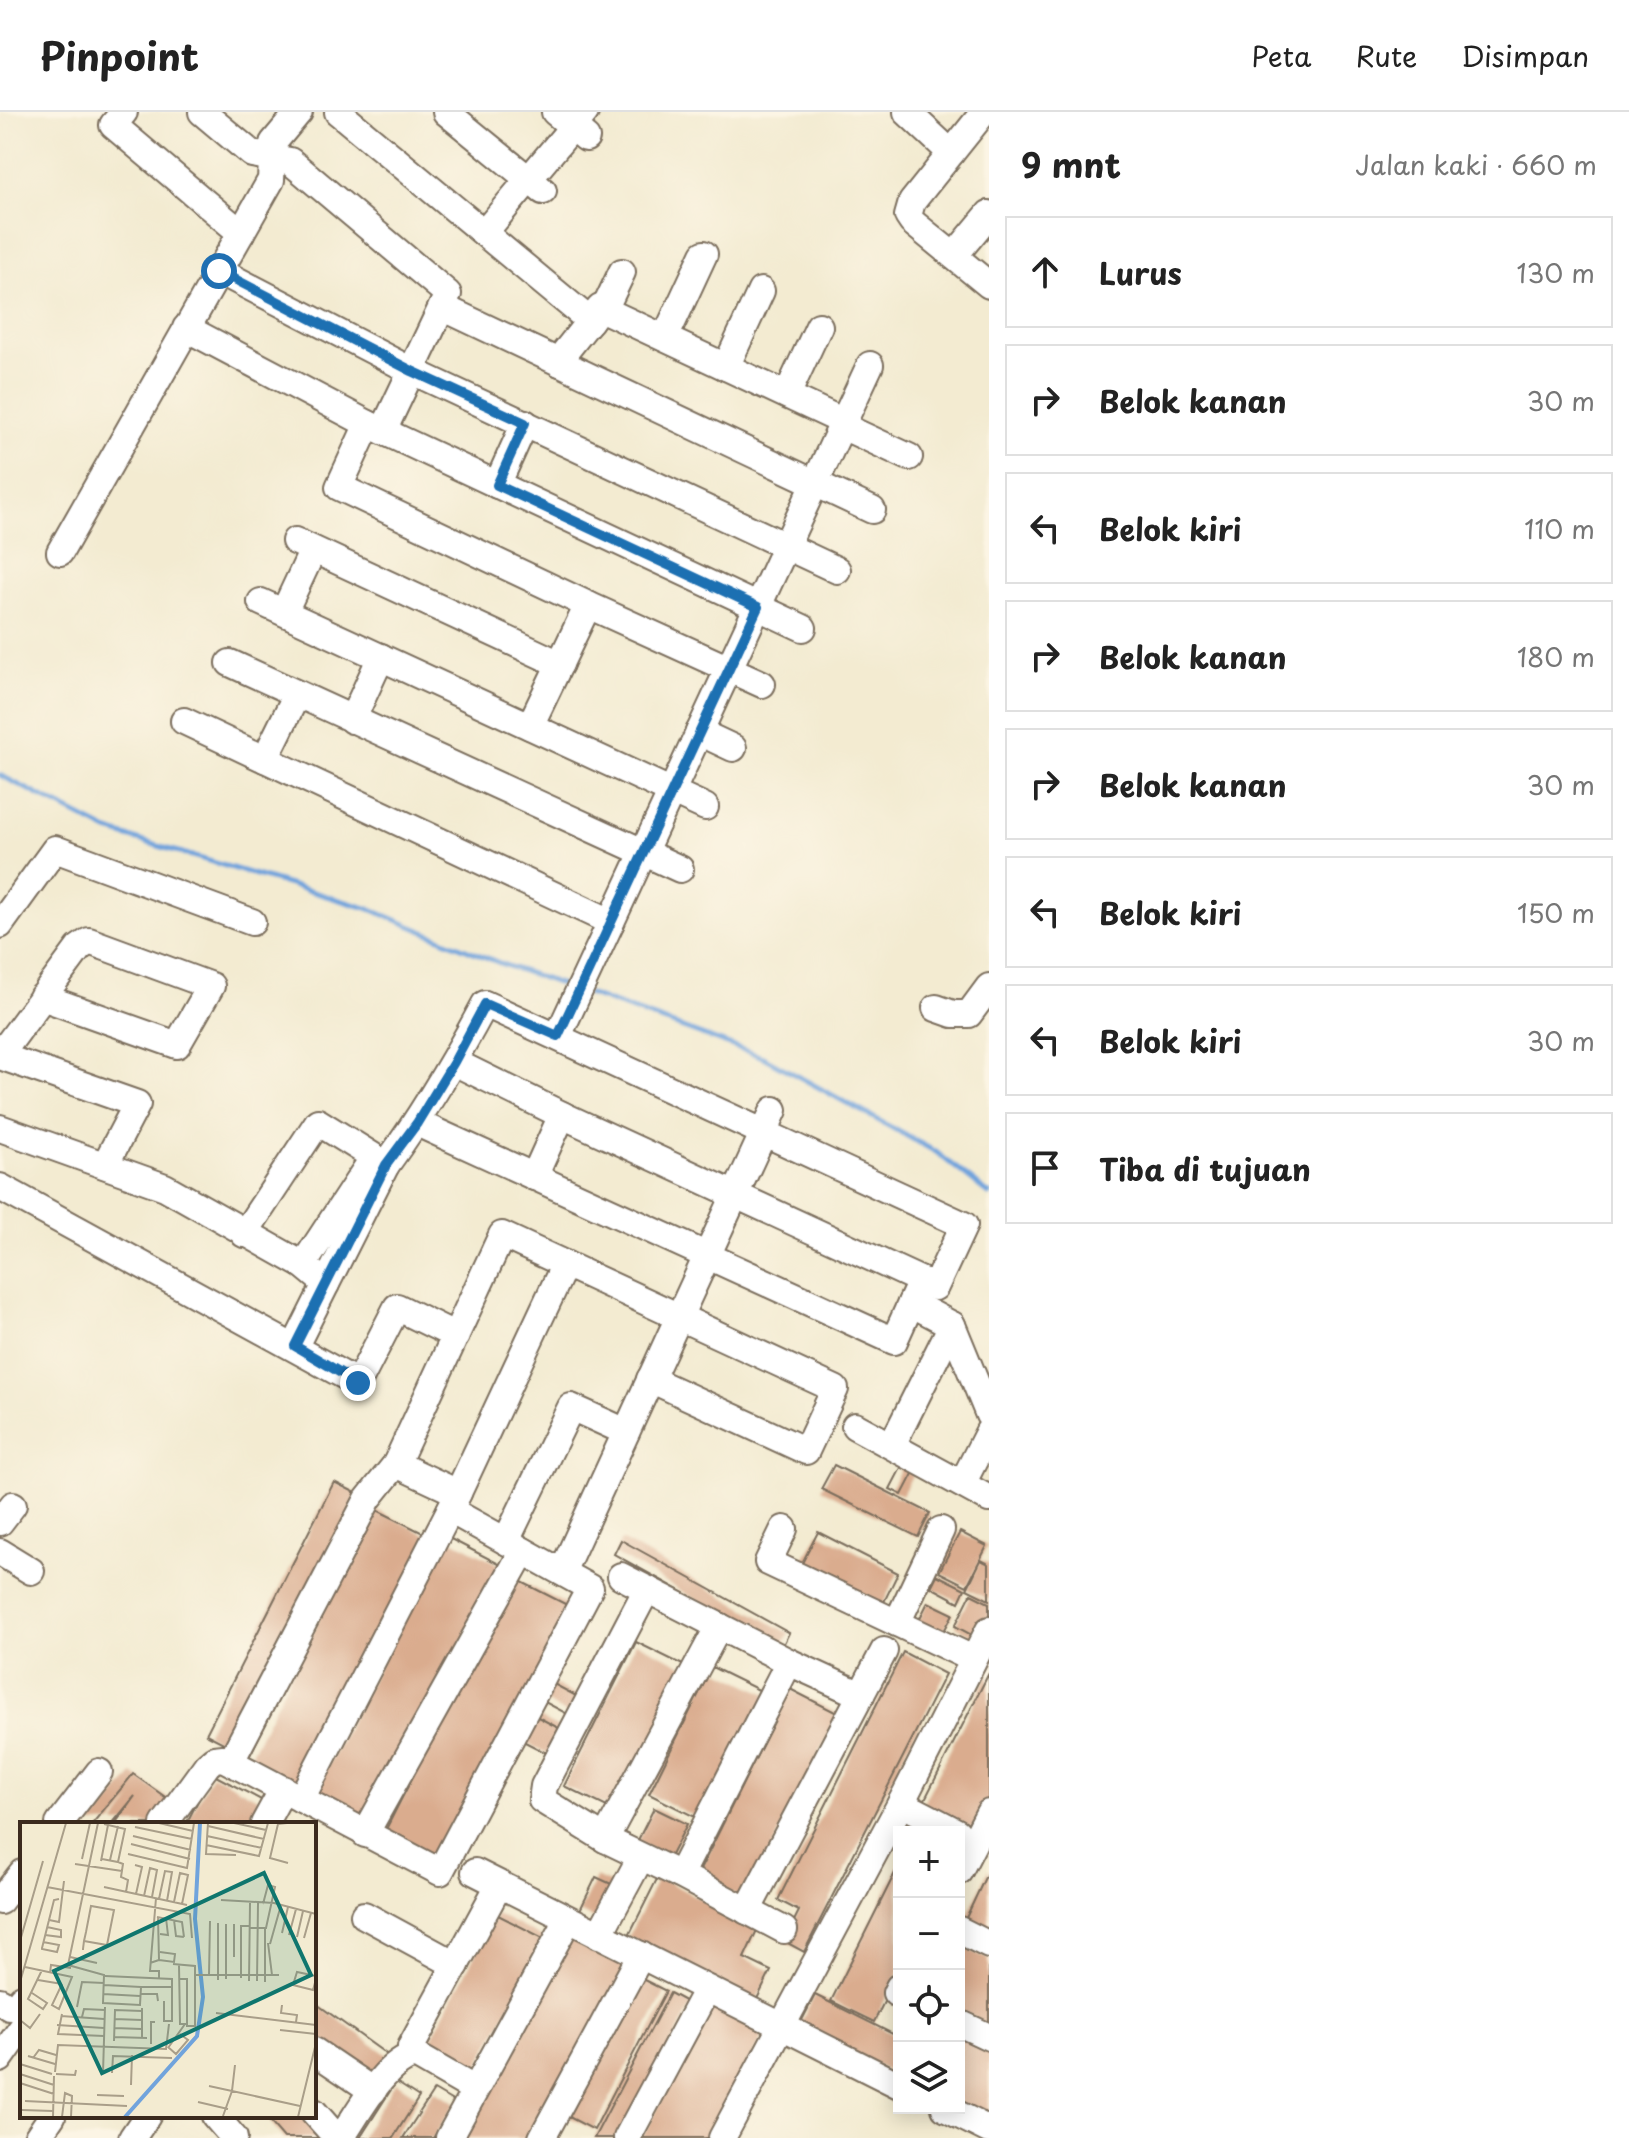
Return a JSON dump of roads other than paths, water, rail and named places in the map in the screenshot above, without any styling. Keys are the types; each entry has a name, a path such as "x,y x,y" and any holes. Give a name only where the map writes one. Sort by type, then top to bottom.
{"street":[{"path":"124,112 113,125 241,233"},
{"path":"202,112 252,154 290,161 448,294 412,371 339,487 762,684"},
{"path":"60,552 271,180 273,143 299,112"},
{"path":"338,112 484,233 597,315 665,338 909,457"},
{"path":"446,112 536,185"},
{"path":"907,112 951,153"},
{"path":"984,112 912,202 908,216 989,285"},
{"path":"484,233 536,185 575,122"},
{"path":"954,256 989,214"},
{"path":"665,338 704,254"},
{"path":"219,271 412,371 837,570"},
{"path":"560,363 565,352 597,315 622,272"},
{"path":"726,367 761,291"},
{"path":"442,307 872,510"},
{"path":"787,395 819,326"},
{"path":"186,328 376,428 803,628"},
{"path":"558,1036 870,365"},
{"path":"497,485 525,423"},
{"path":"560,664 304,545 272,607 705,807"},
{"path":"530,726 588,605"},
{"path":"352,720 381,657"},
{"path":"230,663 680,869"},
{"path":"265,759 297,694"},
{"path":"184,721 611,922"},
{"path":"699,732 733,748"},
{"path":"0,925 55,849 252,922"},
{"path":"42,997 177,1045 211,986 89,941 79,948 42,997 0,1055 137,1104 105,1165"},
{"path":"936,1008 953,1014 969,1014 989,987"},
{"path":"303,1265 380,1161 417,1123 485,1004 769,1122 964,1225 935,1287 916,1292"},
{"path":"454,1062 735,1195 916,1292 952,1325 980,1368 989,1415"},
{"path":"534,1177 562,1115"},
{"path":"244,1234 318,1122 380,1161"},
{"path":"562,1572 769,1122"},
{"path":"417,1123 894,1341 916,1292"},
{"path":"0,1128 165,1187 303,1265 326,1284"},
{"path":"295,1346 380,1161"},
{"path":"0,1187 358,1383 397,1307 456,1336"},
{"path":"231,1761 368,1499 396,1464 502,1235 835,1389 806,1451 650,1379"},
{"path":"266,1822 292,1794 454,1502 565,1264"},
{"path":"892,1445 952,1325"},
{"path":"365,1834 515,1546 571,1407 626,1432"},
{"path":"855,1426 989,1499"},
{"path":"962,1484 989,1431"},
{"path":"171,1817 210,1762 218,1757 231,1761 440,1872 590,1588 515,1546 396,1464"},
{"path":"784,1529 768,1562 973,1659"},
{"path":"897,1623 941,1530"},
{"path":"0,1552 31,1571"},
{"path":"621,1576 789,1662 861,1695"},
{"path":"647,1589 542,1791 542,1800 605,1839 784,1930"},
{"path":"605,1839 719,1626"},
{"path":"722,2138 901,1803 989,1630"},
{"path":"747,1911 884,1651"},
{"path":"680,1875 789,1662"},
{"path":"61,1822 99,1772"},
{"path":"901,1803 970,1839 989,1813"},
{"path":"599,1935 641,1857"},
{"path":"475,1872 893,2082"},
{"path":"0,1901 20,1878"},
{"path":"474,2089 415,2055 411,2047 499,1885"},
{"path":"364,1915 456,1965"},
{"path":"449,2138 568,1920"},
{"path":"965,1933 989,1945"},
{"path":"542,2138 641,1955"},
{"path":"627,2138 707,1989"},
{"path":"0,2001 9,2007 16,2006 20,2001"},
{"path":"965,2026 989,2037"},
{"path":"0,2059 20,2031"},
{"path":"316,2052 373,2091"},
{"path":"316,2114 339,2138 391,2068 404,2058 415,2055"},
{"path":"957,2114 989,2130"},
{"path":"37,2138 51,2118"},
{"path":"217,2118 234,2138"}],"waterway":[{"path":"0,775 108,831 370,909 502,964 571,988"},
{"path":"588,994 763,1057 936,1152 989,1194"}]}
